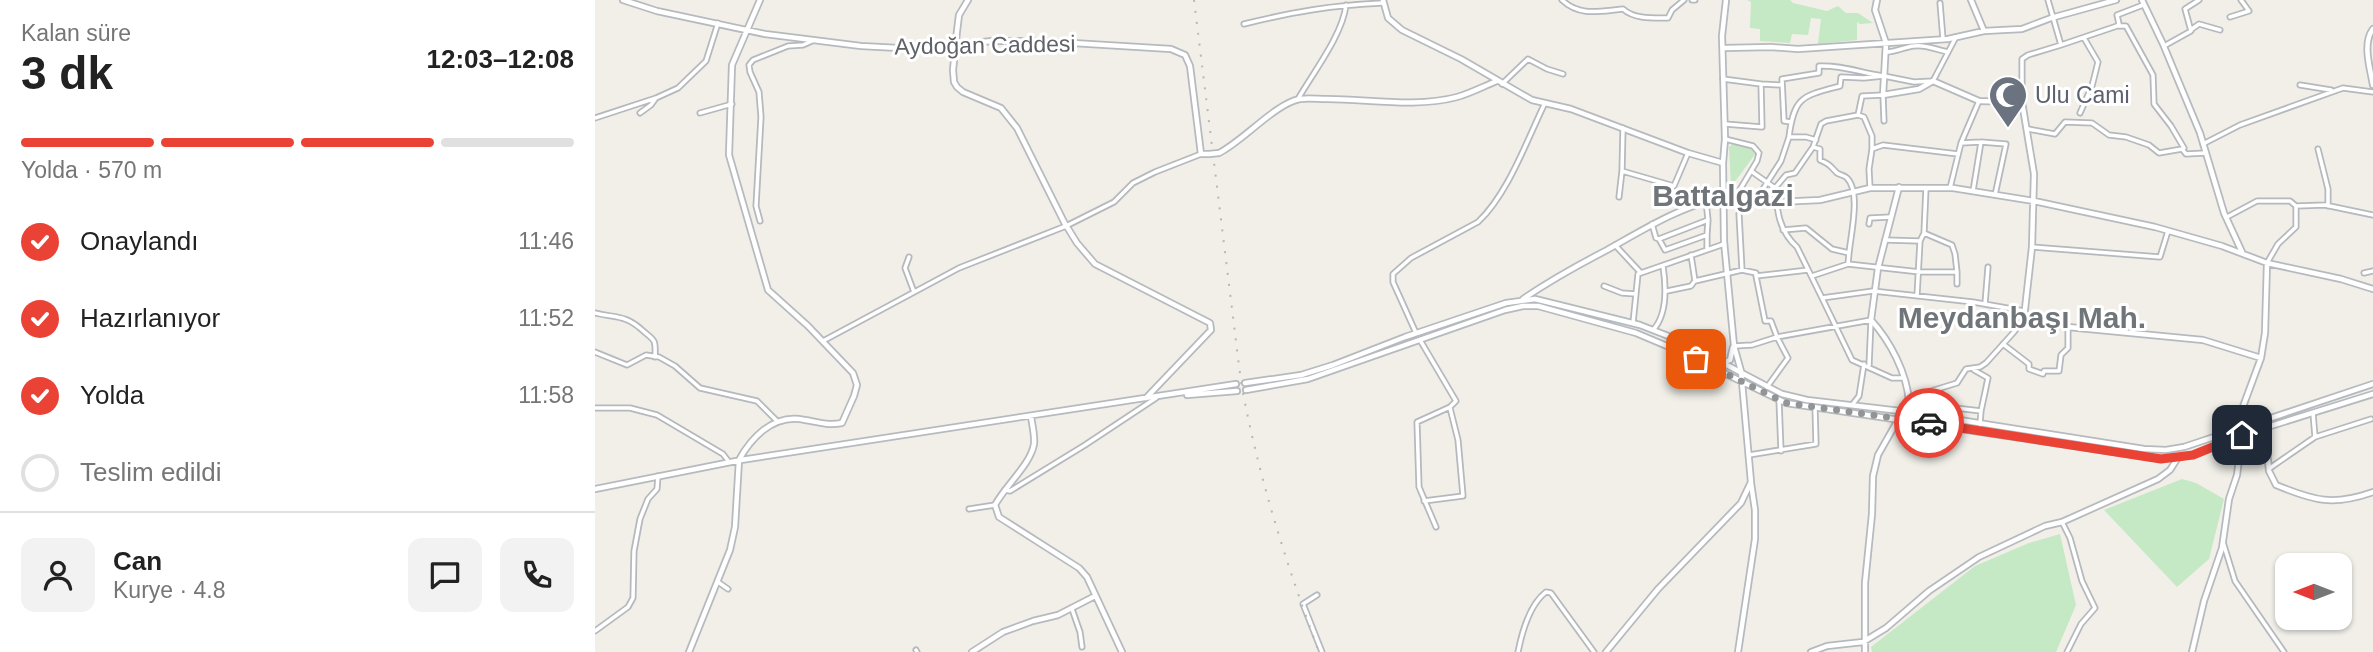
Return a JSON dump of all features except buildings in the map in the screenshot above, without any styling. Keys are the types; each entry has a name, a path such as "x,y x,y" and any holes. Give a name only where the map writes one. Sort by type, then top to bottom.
{"street":[{"name":"Aydoğan Caddesi","path":"624,0 657,11 765,34 861,46 918,49 992,41 1086,42 1171,49 1185,55 1190,66 1201,154"},
{"path":"689,652 730,550 735,527 739,460 760,433 781,419 800,419 828,425 842,423 857,384 853,373 823,341 768,290 729,155 732,65 760,0"},
{"path":"968,0 959,15 954,82 963,92 1001,108 1017,128 1066,226 1095,264 1210,323 1211,330 1145,398"},
{"path":"1562,0 1571,9 1586,12 1601,13 1623,9 1631,15 1668,18 1672,10 1684,0"},
{"path":"1726,0 1723,48 1724,244 1734,346 1741,371 1755,510 1755,540 1738,652"},
{"path":"1877,0 1875,10 1886,43 1884,121"},
{"path":"1971,0 1984,31"},
{"path":"2048,0 2061,46"},
{"path":"1723,48 1798,49 1943,39 1984,31 2022,29 2116,0"},
{"path":"2191,31 2184,12 2199,0"},
{"path":"2230,17 2249,10 2241,0"},
{"path":"1244,24 1338,2 1346,5 1383,2 1388,18 1402,30 1461,59 1532,100 1571,109 1688,153 1723,163"},
{"path":"1940,2 1943,39"},
{"path":"2117,26 2117,15 2143,2 2164,46 2203,144 2226,217 2239,249 2245,255"},
{"path":"1298,99 1333,38 1345,14 1346,5"},
{"path":"595,118 678,88 706,61 719,23"},
{"path":"2164,46 2199,24 2220,30"},
{"path":"1909,402 1931,391 1957,383 1966,369 1986,363 2024,318 2032,247 2034,174 2022,102 2022,59 2117,26 2126,26 2153,75 2154,104 2171,126 2186,153"},
{"path":"2373,29 2367,44 2373,85"},
{"path":"1858,115 1862,96 1919,89 1933,81 1956,37"},
{"path":"2080,113 2092,86 2098,62 2084,38"},
{"path":"760,221 756,206 761,117 759,92 749,65 753,60 788,46 803,45 814,40"},
{"path":"1886,52 1897,52 1919,45 1948,52"},
{"path":"823,341 959,268 1066,226 1114,201 1133,183 1144,177 1201,154 1219,153 1231,147 1276,111 1298,99 1400,102 1457,97 1500,82 1528,59 1563,74"},
{"path":"1791,122 1784,121 1782,79 1819,73 1819,66 1851,67 1864,73 1914,82 1933,81 1979,101 2022,102"},
{"path":"1754,203 1781,161 1789,137 1792,114 1808,94 1840,86 1841,77 1884,76"},
{"path":"1723,79 1782,85"},
{"path":"1725,124 1762,127 1761,84"},
{"path":"2300,85 2333,91"},
{"path":"2203,144 2240,125 2333,91 2343,88 2373,92"},
{"path":"641,113 652,106 656,98"},
{"path":"1950,188 1961,143 1979,101"},
{"path":"1416,333 1393,282 1393,274 1411,258 1478,222 1487,214 1545,103"},
{"path":"700,113 732,104"},
{"path":"1870,188 1872,149 1869,128 1864,117 1858,115 1821,124 1813,147 1795,173 1786,175 1775,188 1783,230 1797,247 1849,356 1892,378 1903,378"},
{"path":"2028,129 2055,134 2065,122 2092,123 2109,135 2126,137 2149,145 2159,153 2182,149 2186,153 2206,153"},
{"path":"1619,197 1623,128"},
{"path":"1789,137 1816,140"},
{"path":"1725,139 1758,149 1759,157 1735,196"},
{"path":"1973,191 1982,142"},
{"path":"1961,143 2006,144 1995,195"},
{"path":"1872,149 1883,145 1958,154"},
{"path":"1813,147 1820,149 1820,160 1833,166 1836,172 1847,178 1854,192 1856,204 1852,213 1848,264"},
{"path":"2318,149 2328,188 2328,206"},
{"path":"1622,171 1674,186 1688,153"},
{"path":"1751,171 1775,188"},
{"path":"1852,405 1859,396 1867,365 1873,291 1899,187"},
{"path":"1725,191 1754,203 1820,200 1870,188 1926,187 1973,191 2033,201 2168,231 2267,263 2373,289"},
{"path":"1917,296 1926,187"},
{"path":"1523,299 1561,273 1652,224 1706,201 1720,198 1725,191"},
{"path":"1706,201 1709,220 1707,249"},
{"path":"2226,217 2257,201 2290,201 2296,206"},
{"path":"2296,206 2328,206 2373,215"},
{"path":"2192,652 2204,601 2223,541 2242,435 2241,412 2261,358 2265,333 2267,263 2278,244 2296,227 2296,206"},
{"path":"1739,214 1742,270"},
{"path":"1869,224 1870,218 1891,217"},
{"path":"1659,239 1709,220"},
{"path":"1652,224 1656,237 1665,250 1707,235"},
{"path":"1783,230 1806,228 1832,249 1849,253"},
{"path":"2032,247 2160,257 2168,231"},
{"path":"1924,233 1952,245 1957,284"},
{"path":"1885,240 1920,241"},
{"path":"1633,323 1639,274 1724,244"},
{"path":"1615,245 1641,273"},
{"path":"1691,255 1695,281"},
{"path":"909,257 905,268 914,292"},
{"path":"1812,276 1848,264 1920,272 1957,272"},
{"path":"1653,330 1658,326 1667,291 1663,265"},
{"path":"1985,304 1988,267"},
{"path":"1667,291 1742,270 1756,273 1765,321 1771,321 1788,358 1767,387"},
{"path":"1756,276 1808,270"},
{"path":"2364,273 2373,271"},
{"path":"1604,286 1622,293 1636,294"},
{"path":"1822,298 1873,291 2024,311"},
{"path":"1523,299 1523,306"},
{"path":"1245,383 1301,375 1333,366 1416,333 1506,303 1535,299 1653,330 1681,341 1782,394 1807,400 1906,411 2166,450 2185,447 2373,384"},
{"path":"1246,390 1308,379 1523,306 1538,306 1636,333 1779,400 2161,459 2193,455 2242,435 2373,394"},
{"path":"595,313 630,319 637,323 651,335 656,345 656,357"},
{"path":"2024,318 2068,327 2203,340 2261,358"},
{"path":"1734,346 1752,345 1777,337 1871,320"},
{"path":"1865,652 1865,583 1873,514 1873,476 1878,455 1909,402 1897,361 1882,333 1871,320"},
{"path":"2003,344 2029,364 2029,369 2036,373 2059,371 2061,355 2067,348 2068,327"},
{"path":"1420,340 1456,401 1450,407 1417,422 1419,487 1436,527"},
{"path":"1725,363 1730,360 1734,346"},
{"path":"595,352 627,365 646,355 656,357 675,366 700,388 757,401 776,421"},
{"path":"1972,369 1988,378 1980,424"},
{"path":"595,489 739,460 1236,384"},
{"path":"1003,490 1010,491 1158,396 1237,391"},
{"path":"1779,400 1781,451"},
{"path":"1916,400 1930,405 1981,411"},
{"path":"1423,501 1463,496 1458,440 1450,407"},
{"path":"1749,455 1816,444 1815,407"},
{"path":"595,408 630,408 657,415 723,454 729,462"},
{"path":"2313,413 2315,437"},
{"path":"1031,416 1034,443 1030,456 1003,490 995,505 999,517 1079,568 1087,578 1122,652"},
{"path":"2269,468 2315,437 2371,419"},
{"path":"2265,429 2269,468 2276,485 2325,501 2345,501 2373,492"},
{"path":"1811,652 1828,646 1863,642 1886,628 1929,592 1979,556 2158,480 2170,470 2177,458"},
{"path":"595,631 628,607 632,598 633,551 640,519 648,499 657,489 658,476"},
{"path":"1606,652 1658,589 1741,503 1751,482"},
{"path":"969,509 995,505"},
{"path":"2062,522 2095,608 2081,624 2067,652"},
{"path":"2223,541 2239,588 2284,652"},
{"path":"718,582 728,589"},
{"path":"1518,652 1521,637 1538,598 1546,592 1551,593 1594,652"},
{"path":"1317,595 1303,604 1322,652"},
{"path":"972,652 1003,632 1072,609 1095,596"},
{"path":"1072,609 1082,647"}],"green space":[{"path":"1747,0 1790,0 1827,11 1838,6 1846,13 1858,13 1873,23 1857,22 1857,40 1818,44 1821,19 1811,18 1808,35 1792,34 1790,43 1760,41 1760,29 1750,28 1751,2"},
{"path":"1733,144 1749,147 1756,153 1731,187 1729,147"},
{"path":"2182,479 2196,483 2224,499 2209,559 2177,587 2104,510"},
{"path":"2060,534 2076,605 2056,652 1872,652 1871,647 1975,566 2029,543"}],"railway":[{"path":"1194,0 1241,382 1274,519 1319,652"}],"way so far":[{"path":"1696,359 1786,403 1929,423"}],"place":[{"name":"Ulu Cami","path":"2008,129"}],"district":[{"name":"Battalgazi","path":"1723,196"},
{"name":"Meydanbaşı Mah.","path":"2022,318"}],"route":[{"path":"1929,423 2161,459 2193,455 2242,435"}]}
